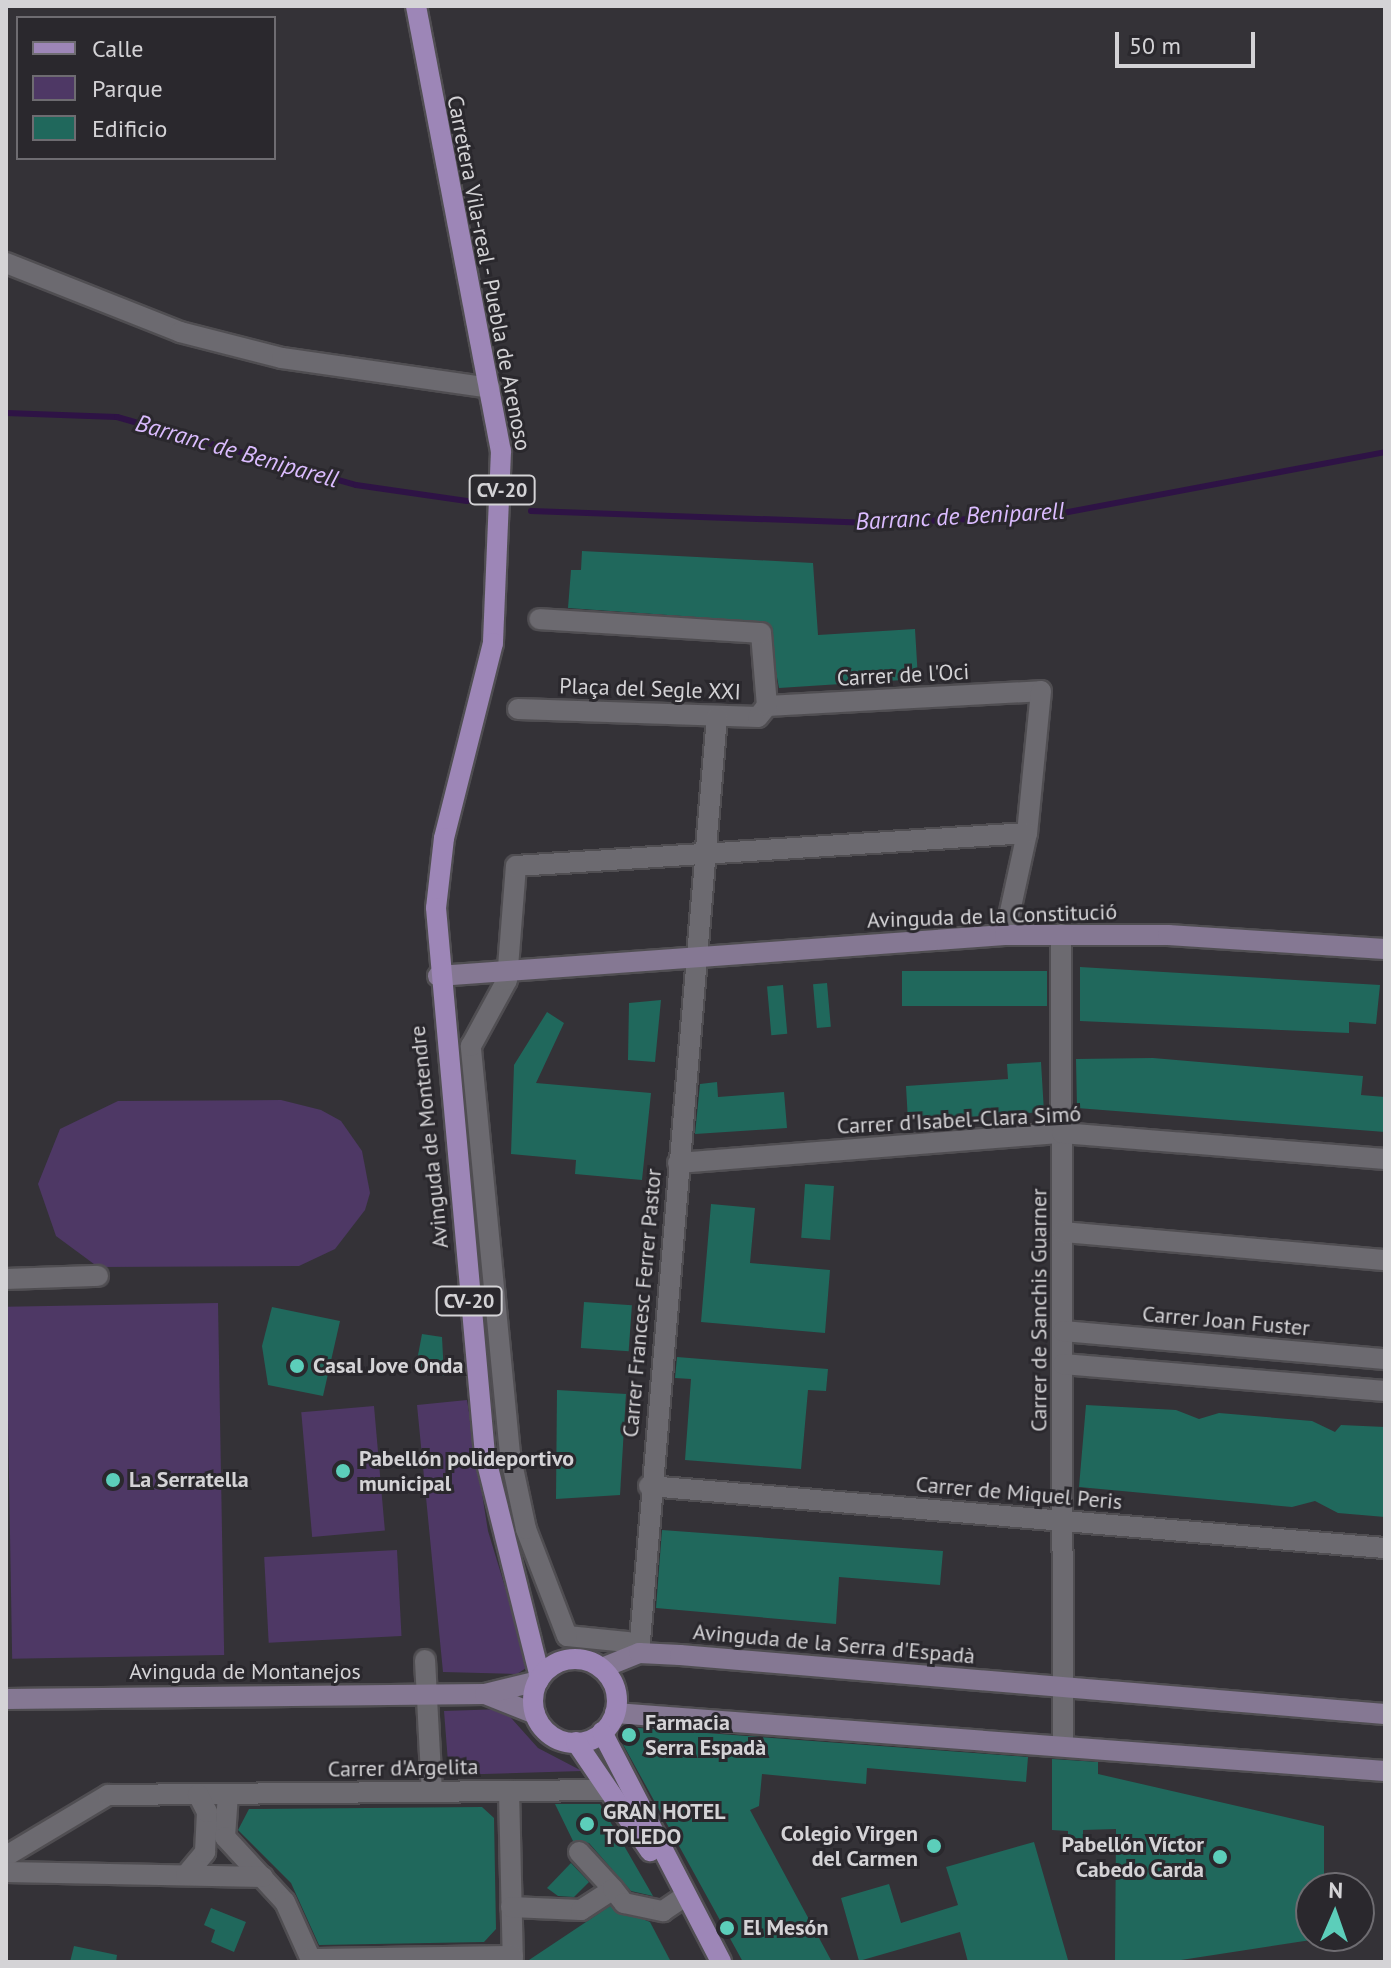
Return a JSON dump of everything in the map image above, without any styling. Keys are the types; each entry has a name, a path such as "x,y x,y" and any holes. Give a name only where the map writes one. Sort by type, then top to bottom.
{"main road":[{"name":"Carretera Vila-real - Puebla de Arenoso","path":"416,6 501,451 497,613 440,862 438,976"},
{"name":"Avinguda de Montendre","path":"438,976 485,1455 529,1622 539,1679"},
{"name":"Avinguda de Montendre","path":"529,1622 561,1661"},
{"path":"535,1714 551,1735 576,1742 602,1732 615,1713 615,1689 602,1668 561,1661 539,1679"},
{"name":"CV-20","path":"535,1714 539,1679"},
{"path":"602,1732 688,1906"},
{"path":"576,1742 688,1906 721,1962"}],"street":[{"path":"6,263 195,336 282,358 490,388"},
{"name":"Plaça del Segle XXI","path":"518,709 758,717 767,706 761,633 539,619"},
{"name":"Carrer de l'Oci","path":"767,706 1041,691 1027,833"},
{"path":"697,957 709,854 717,717"},
{"path":"639,1653 627,1642 567,1636 516,1483 471,1055 509,969 516,866 1027,833 1005,935"},
{"name":"Avinguda de la Constitució","path":"438,976 1005,935 1061,934 1385,949"},
{"name":"Carrer de Sanchis Guarner","path":"1061,934 1066,1687"},
{"name":"Carrer Francesc Ferrer Pastor","path":"639,1653 649,1486 697,957"},
{"name":"Carrer d'Isabel-Clara Simó","path":"678,1163 1062,1133 1385,1159"},
{"path":"1063,1232 1385,1260"},
{"path":"6,1279 98,1276"},
{"name":"Carrer Joan Fuster","path":"1063,1331 1385,1359"},
{"path":"1063,1364 1385,1391"},
{"name":"Carrer de Miquel Peris","path":"649,1486 1385,1548"},
{"name":"Avinguda de la Serra d'Espadà","path":"602,1668 639,1653 1385,1714"},
{"path":"425,1660 432,1792"},
{"name":"Avinguda de Montanejos","path":"6,1699 485,1694 539,1679"},
{"path":"1063,1744 1066,1687"},
{"name":"Avinguda de Montanejos","path":"485,1694 535,1714"},
{"path":"615,1713 1063,1744 1385,1771"},
{"name":"Carrer d'Argelita","path":"6,1856 108,1795 608,1790"},
{"path":"225,1837 263,1877 291,1913 312,1960 513,1959 509,1791"},
{"path":"194,1876 205,1852 207,1812 198,1794"},
{"path":"194,1876 225,1837 228,1794"},
{"path":"579,1852 624,1903 663,1911 688,1906"},
{"path":"6,1872 263,1877"},
{"path":"511,1907 581,1910 613,1889"}],"green space":[{"path":"281,1100 321,1110 341,1121 362,1151 370,1193 365,1210 335,1249 299,1266 98,1267 56,1236 38,1184 60,1129 118,1101"},
{"name":"La Serratella","path":"218,1303 224,1655 12,1659 6,1307"},
{"path":"467,1400 488,1531 529,1666 517,1674 443,1672 417,1405"},
{"name":"Pabellón polideportivo municipal","path":"374,1406 385,1531 312,1537 301,1412"},
{"path":"397,1550 402,1636 269,1643 264,1557"},
{"path":"503,1709 538,1748 582,1771 449,1775 444,1711"}],"building":[{"path":"582,551 813,563 818,635 915,629 918,679 779,688 767,622 568,608 571,570 581,570"},
{"path":"1080,967 1380,985 1376,1024 1349,1022 1349,1033 1080,1021"},
{"path":"902,971 1047,971 1047,1006 902,1006"},
{"path":"827,983 831,1027 817,1028 813,984"},
{"path":"783,985 787,1034 771,1035 767,986"},
{"path":"661,1000 655,1062 628,1060 629,1003"},
{"path":"547,1012 564,1023 536,1083 651,1093 642,1180 575,1174 576,1160 511,1154 514,1065"},
{"path":"1153,1058 1363,1076 1361,1095 1385,1097 1385,1132 1077,1108 1076,1059"},
{"path":"1041,1062 1044,1112 908,1121 906,1086 1008,1079 1007,1064"},
{"path":"717,1082 718,1097 784,1092 787,1128 695,1134 700,1084"},
{"path":"805,1184 834,1186 830,1240 801,1238"},
{"path":"711,1204 755,1208 750,1263 830,1270 825,1333 701,1322"},
{"path":"584,1302 632,1305 629,1351 581,1348"},
{"name":"Casal Jove Onda","path":"272,1307 340,1321 323,1396 268,1385 262,1346"},
{"path":"422,1334 442,1337 444,1376 415,1371"},
{"path":"677,1357 828,1369 826,1391 808,1390 801,1469 685,1460 691,1379 675,1378"},
{"path":"557,1390 626,1394 620,1495 556,1499"},
{"path":"1086,1405 1176,1410 1199,1419 1219,1413 1312,1421 1335,1432 1341,1425 1385,1427 1385,1517 1338,1513 1315,1501 1292,1507 1079,1487"},
{"path":"662,1530 943,1551 940,1585 839,1577 836,1624 656,1608"},
{"path":"625,1727 1028,1757 1026,1782 867,1768 866,1784 762,1774 759,1806 750,1810 832,1962 743,1962 619,1737"},
{"name":"Pabellón Víctor Cabedo Carda","path":"1052,1759 1098,1762 1098,1774 1324,1826 1324,1872 1295,1872 1295,1942 1168,1962 1115,1962 1116,1829 1083,1830 1083,1848 1068,1848 1068,1831 1052,1830"},
{"path":"555,1804 600,1804 653,1896 631,1891 589,1843 573,1841"},
{"path":"482,1807 494,1818 496,1929 484,1942 319,1945 291,1883 238,1830 249,1809"},
{"path":"1034,1842 1068,1960 968,1962 960,1932 859,1961 841,1898 889,1884 901,1923 958,1905 946,1867"},
{"path":"571,1863 589,1882 574,1897 558,1896 547,1888"},
{"path":"610,1906 650,1922 671,1962 526,1962"},
{"path":"211,1908 246,1922 234,1952 211,1942 215,1930 204,1925"},
{"path":"74,1946 117,1955 116,1962 70,1962"}],"waterway":[{"name":"Barranc de Beniparell","path":"6,413 117,417 356,485 467,501"},
{"name":"Barranc de Beniparell","path":"531,511 872,523 1047,516 1385,452"}],"place":[{"name":"Casal Jove Onda","path":"297,1366"},
{"name":"Pabellón polideportivo municipal","path":"343,1471"},
{"name":"La Serratella","path":"113,1480"},
{"name":"Farmacia Serra Espadà","path":"629,1735"},
{"name":"GRAN HOTEL TOLEDO","path":"587,1824"},
{"name":"Colegio Virgen del Carmen","path":"934,1846"},
{"name":"Pabellón Víctor Cabedo Carda","path":"1220,1857"},
{"name":"El Mesón","path":"727,1928"}]}
